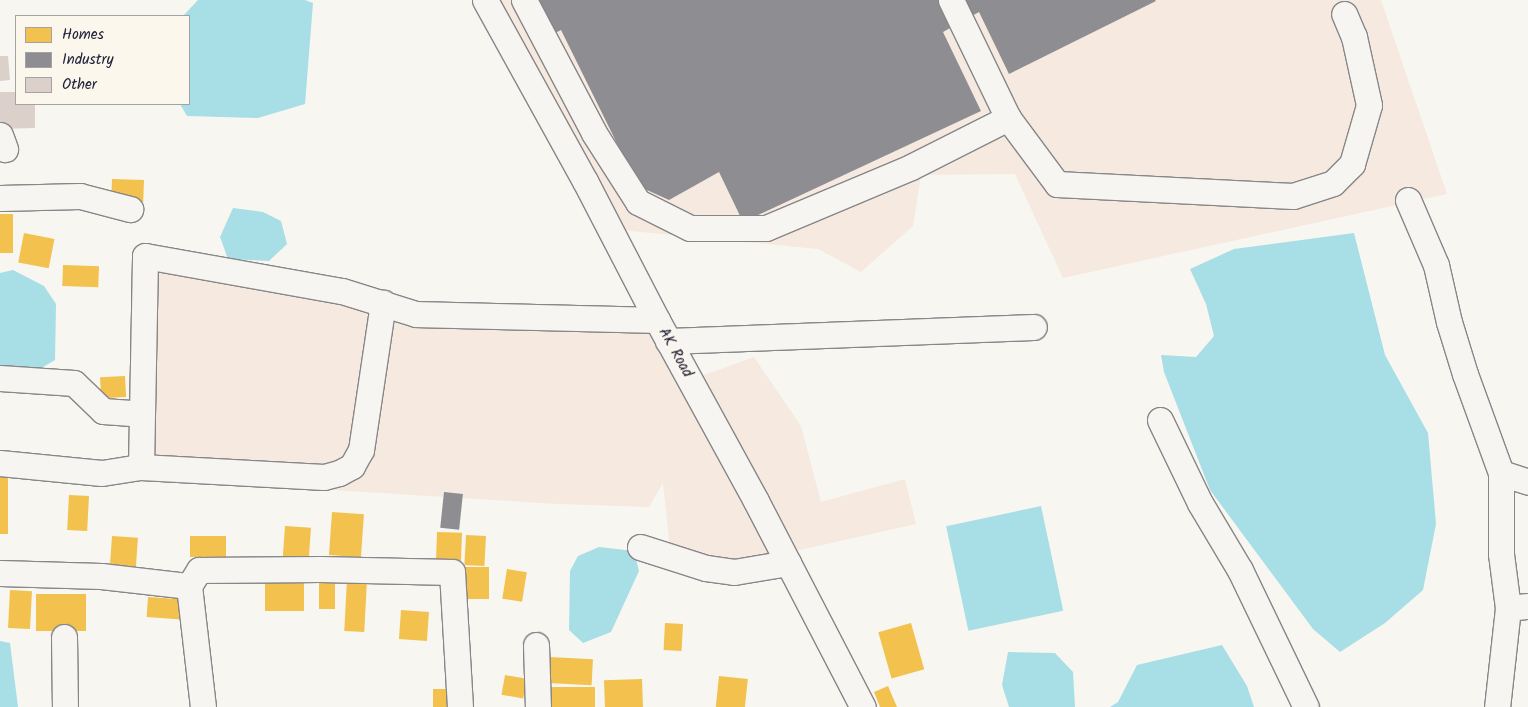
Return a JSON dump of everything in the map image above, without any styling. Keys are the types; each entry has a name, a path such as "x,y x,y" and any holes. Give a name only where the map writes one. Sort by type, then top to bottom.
{"street":[{"name":"AK Road","path":"485,0 585,181 662,330 788,563 863,707"},
{"path":"524,0 594,133 638,202 690,228 766,228 911,167 1008,118"},
{"path":"951,0 1008,118 1057,184 1293,196 1333,183 1352,164 1369,105 1354,37 1344,14"},
{"path":"0,198 80,196 130,209"},
{"path":"1408,200 1436,265 1465,374 1501,473 1501,554 1518,607 1497,707"},
{"path":"141,467 145,256 342,291 416,314 662,330 1034,327"},
{"path":"0,463 102,473 141,467 324,477 339,473 352,466 360,450 383,303"},
{"path":"0,378 74,384 103,411 142,414"},
{"path":"1160,420 1200,504 1240,570 1306,707"},
{"path":"1501,473 1528,482"},
{"path":"640,547 706,568 734,572 788,563"},
{"path":"203,707 189,586 199,570 320,569 452,572 460,707"},
{"path":"0,573 101,576 189,586"},
{"path":"64,637 66,707"},
{"path":"536,646 538,707"}],"shaded area":[{"path":"495,0 1381,0 1447,194 1063,278 1015,174 921,175 913,226 861,272 818,249 621,230"},
{"path":"149,262 341,298 645,316 682,383 754,357 801,426 821,502 905,479 916,524 733,565 670,549 663,483 649,507 558,504 139,478"}],"water":[{"path":"198,0 305,0 313,3 305,104 258,118 187,116 181,105 190,105 190,15 184,15"},
{"path":"233,208 263,212 281,221 287,244 269,261 228,259 220,237"},
{"path":"1354,233 1385,355 1428,433 1436,524 1423,590 1385,623 1340,652 1313,629 1210,490 1164,372 1161,355 1196,357 1214,336 1206,304 1190,269 1234,249"},
{"path":"13,270 44,286 56,304 55,360 26,377 0,366 0,273"},
{"path":"1041,506 1063,611 968,631 946,526"},
{"path":"599,547 634,551 639,571 611,632 583,643 569,630 570,571 578,556"},
{"path":"0,641 10,643 18,707 0,707"},
{"path":"1222,645 1247,686 1254,707 1110,707 1118,702 1137,665"},
{"path":"1008,652 1055,653 1073,672 1075,707 1009,707 1002,685"}],"building: Homes":[{"path":"112,179 144,180 143,202 111,201"},
{"path":"0,214 13,214 13,253 0,253"},
{"path":"24,233 54,239 49,268 18,262"},
{"path":"63,265 99,266 98,287 62,286"},
{"path":"125,376 126,397 101,398 100,377"},
{"path":"0,470 8,470 8,534 0,534"},
{"path":"69,495 89,496 87,531 67,530"},
{"path":"332,512 364,514 361,557 329,555"},
{"path":"285,526 311,528 309,559 283,557"},
{"path":"437,532 462,533 461,566 436,565"},
{"path":"466,535 486,536 484,566 464,565"},
{"path":"112,536 138,538 136,569 110,567"},
{"path":"190,536 226,536 226,557 190,557"},
{"path":"465,567 489,567 489,599 465,599"},
{"path":"507,569 527,572 522,602 502,599"},
{"path":"347,579 367,580 364,632 344,631"},
{"path":"265,580 304,580 304,611 265,611"},
{"path":"319,581 335,581 335,609 319,609"},
{"path":"10,590 32,591 30,629 8,628"},
{"path":"36,594 86,594 86,631 36,631"},
{"path":"148,597 187,600 186,620 147,617"},
{"path":"401,610 429,612 427,641 399,639"},
{"path":"665,623 683,624 682,651 664,650"},
{"path":"911,623 924,669 892,679 878,632"},
{"path":"549,657 593,659 592,685 548,683"},
{"path":"505,675 527,679 523,699 502,695"},
{"path":"719,676 748,679 745,707 716,707"},
{"path":"642,679 643,707 605,707 604,680"},
{"path":"888,686 897,707 880,707 874,692"},
{"path":"550,687 595,687 595,707 550,707"},
{"path":"433,689 451,689 451,707 433,707"}],"building: Industry":[{"path":"533,0 1156,1 1009,74 979,12 943,32 981,111 743,222 719,172 669,200 638,186 561,30 551,35"},
{"path":"444,492 463,494 459,530 440,528"}],"building: Other":[{"path":"0,56 8,56 10,80 0,81"},
{"path":"0,92 15,92 15,105 35,105 35,128 0,129"}]}
